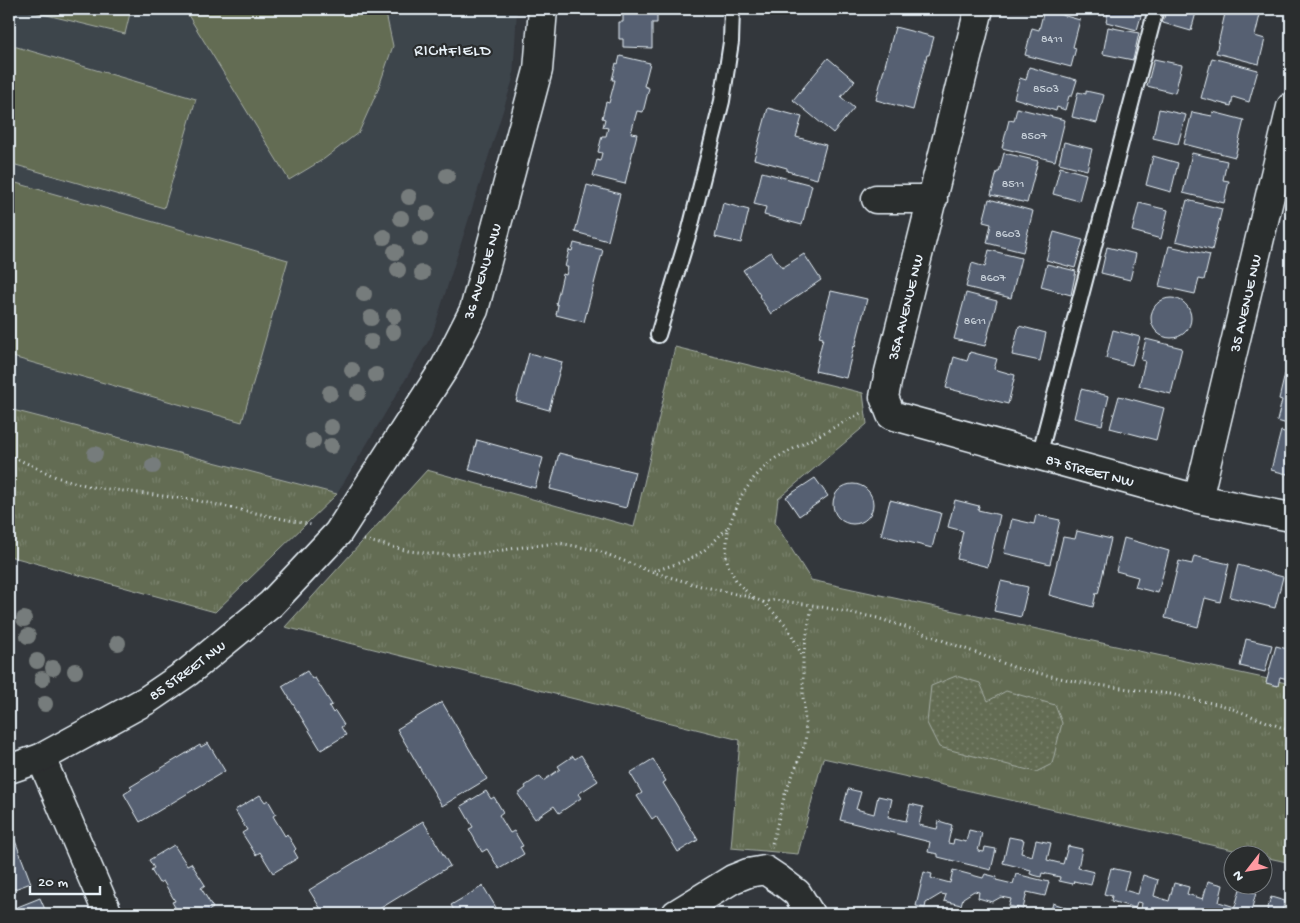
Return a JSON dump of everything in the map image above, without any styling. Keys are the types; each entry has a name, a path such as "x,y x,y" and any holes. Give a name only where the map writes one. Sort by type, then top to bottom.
{"street":[{"name":"36 AVENUE NW","path":"338,533 445,367 474,310 538,70 543,9"},
{"name":"35A AVENUE NW","path":"879,413 979,9"},
{"name":"35 AVENUE NW","path":"1198,499 1291,107"},
{"path":"876,199 933,199"},
{"name":"87 STREET NW","path":"879,413 1198,499 1291,517"},
{"name":"85 STREET NW","path":"9,769 41,758 147,700 188,672 271,604 338,533"},
{"path":"41,758 108,914"},
{"path":"676,914 733,879 748,874 768,861 780,880 797,893 810,914"}],"lane":[{"path":"658,335 690,229 722,101 731,42 732,9"},
{"path":"1039,456 1156,9"}],"path":[{"path":"753,598 737,582 729,568 726,556 728,528 741,496 754,478 776,458 879,413"},
{"path":"9,455 56,477 92,487 194,500 315,526 409,551 445,555 484,553 559,544 596,550 652,572 763,602 787,626 803,657"},
{"path":"652,572 700,553 728,528"},
{"path":"763,602 774,600 812,605 885,620 1016,668 1082,683 1170,694 1225,706 1291,730"},
{"path":"768,861 785,794 805,744 803,657 812,605"}],"shaded area":[{"path":"14,9 517,9 513,79 432,335 337,494 9,409 9,32"}],"green space":[{"path":"22,9 131,9 125,34"},
{"path":"190,9 385,9 393,46 377,92 359,132 324,159 289,180 188,15"},
{"path":"10,45 196,99 164,208 9,163"},
{"path":"9,181 288,260 242,422 9,356"},
{"path":"675,347 863,393 867,424 778,499 775,523 811,580 1291,684 1291,863 1272,859 1272,846 1222,846 1222,848 823,758 798,854 731,848 740,740 285,627 427,470 634,527"},
{"path":"9,409 337,494 215,612 9,556"},
{"path":"956,676 980,683 988,701 1006,691 1055,705 1062,723 1052,764 1036,772 939,747 927,723 931,686"}],"building":[{"path":"623,9 657,9 657,23 652,23 652,48 623,47 623,39 619,39 619,22 623,22"},
{"path":"1063,9 1082,9 1081,13"},
{"path":"1109,9 1143,9 1137,30 1106,22"},
{"path":"1166,9 1197,9 1191,31 1163,23"},
{"path":"1226,9 1260,15 1255,36 1265,39 1259,64 1216,53"},
{"path":"1044,10 1080,20 1073,47 1076,48 1071,67 1025,55 1032,28 1039,30"},
{"path":"895,27 934,37 929,55 927,55 913,110 876,100"},
{"path":"1108,27 1139,33 1133,60 1103,54"},
{"path":"620,56 650,63 644,86 649,88 643,112 637,111 631,133 637,134 625,184 593,176 597,160 600,161 602,153 598,152 602,136 606,136 608,128 603,127 605,119 602,118 606,102 609,103 615,80 612,80 616,63 618,64"},
{"path":"828,58 855,81 841,97 854,108 833,133 793,100"},
{"path":"1212,58 1258,70 1249,102 1233,97 1231,106 1201,98"},
{"path":"1154,59 1182,65 1175,93 1147,86"},
{"path":"1029,67 1077,80 1065,110 1057,107 1056,111 1014,98 1020,78 1026,80"},
{"path":"1086,91 1104,95 1097,123 1072,117 1078,92 1086,94"},
{"path":"768,108 802,117 796,137 826,145 817,179 754,159"},
{"path":"1017,108 1065,120 1055,161 1002,148 1009,120 1014,121"},
{"path":"1159,109 1186,115 1178,144 1153,138"},
{"path":"1192,112 1212,116 1213,112 1244,120 1235,157 1184,144"},
{"path":"1064,142 1092,149 1087,170 1059,163"},
{"path":"1004,153 1038,161 1027,203 991,195"},
{"path":"1192,153 1227,161 1223,180 1229,181 1224,203 1183,193"},
{"path":"1153,156 1178,163 1171,192 1146,185"},
{"path":"1060,167 1086,174 1079,201 1053,194"},
{"path":"762,172 812,185 802,225 764,215 766,207 754,204"},
{"path":"587,185 620,194 608,241 575,232"},
{"path":"989,199 1033,211 1023,252 987,243 991,224 983,222"},
{"path":"1187,200 1222,209 1212,250 1176,241"},
{"path":"723,203 749,210 741,243 715,237"},
{"path":"1139,203 1168,210 1161,239 1132,231"},
{"path":"1054,232 1083,240 1075,268 1046,260"},
{"path":"574,243 603,250 584,322 556,315 558,305 556,304 563,274 566,275 568,267 565,267 569,250 572,251"},
{"path":"1169,246 1210,255 1204,280 1199,279 1195,294 1159,286"},
{"path":"1107,247 1136,254 1130,280 1101,273"},
{"path":"989,250 1021,258 1011,298 966,287 972,263 985,267"},
{"path":"771,252 782,268 804,254 821,280 771,314 743,270"},
{"path":"1047,264 1076,271 1071,295 1041,287"},
{"path":"831,291 867,299 846,378 815,371 823,338 819,337"},
{"path":"966,293 997,301 985,346 954,339"},
{"path":"1175,298 1182,301 1188,307 1191,318 1190,326 1182,335 1175,338 1167,338 1160,335 1152,326 1151,314 1154,307 1163,299"},
{"path":"1019,326 1046,333 1040,361 1012,355"},
{"path":"1113,330 1140,337 1132,365 1106,358"},
{"path":"1146,339 1182,348 1171,394 1139,386 1145,361 1141,360"},
{"path":"970,352 997,359 994,369 1015,375 1008,404 946,388 954,357 967,361"},
{"path":"529,353 562,362 549,410 516,401"},
{"path":"1285,374 1291,376 1291,425 1277,421 1282,400 1279,399"},
{"path":"1081,389 1109,396 1102,425 1074,418"},
{"path":"1119,396 1164,408 1156,440 1110,428"},
{"path":"1281,431 1291,434 1291,475 1271,470"},
{"path":"477,440 543,458 535,488 469,470"},
{"path":"559,453 635,472 626,508 550,489"},
{"path":"815,478 828,496 799,516 786,497"},
{"path":"857,484 864,487 870,493 873,504 872,512 864,521 857,524 849,524 842,521 834,512 833,500 836,493 845,485"},
{"path":"890,500 941,513 932,548 881,535"},
{"path":"955,500 979,506 978,510 1000,515 988,567 957,559 963,531 948,527"},
{"path":"1036,515 1060,520 1050,564 1004,553 1012,519 1034,524"},
{"path":"1077,531 1111,539 1098,594 1096,593 1093,607 1049,595 1063,537 1075,539"},
{"path":"1124,538 1169,551 1158,593 1135,587 1138,577 1116,571"},
{"path":"1194,556 1229,564 1220,602 1205,598 1198,627 1165,618 1179,561 1192,564"},
{"path":"1238,565 1283,577 1275,608 1230,597"},
{"path":"1001,581 1028,587 1021,617 994,611"},
{"path":"1246,639 1272,645 1265,672 1240,666"},
{"path":"1276,646 1291,650 1291,680 1280,677 1278,686 1266,683"},
{"path":"307,671 312,679 315,678 332,705 329,706 333,713 335,711 344,725 341,727 346,735 321,750 282,686"},
{"path":"442,702 487,779 442,806 397,729"},
{"path":"208,743 225,771 140,822 124,794 132,789 130,787 200,745 201,747"},
{"path":"581,755 598,781 578,794 581,798 559,813 554,806 535,819 518,794 526,788 525,786 540,776 543,781 560,769 558,766 573,756 575,759"},
{"path":"653,759 666,781 663,783 698,840 678,852 656,816 652,819 637,796 642,793 630,773"},
{"path":"848,789 861,792 856,809 874,814 878,796 892,799 888,817 906,821 910,804 923,807 919,825 937,829 939,821 952,825 948,843 953,844 954,839 966,842 969,830 982,833 978,851 984,852 985,847 996,849 991,870 938,857 938,854 928,852 930,842 840,820"},
{"path":"486,791 491,799 494,797 503,812 499,815 510,833 514,831 523,846 520,847 524,854 499,869 487,849 482,852 469,829 473,827 461,806"},
{"path":"260,795 265,802 268,800 276,814 273,816 285,836 287,834 296,849 294,851 298,858 273,873 260,852 256,855 242,833 247,830 235,810"},
{"path":"423,821 450,866 371,914 324,914 309,890"},
{"path":"11,830 31,883 9,891 9,831"},
{"path":"1009,837 1024,840 1021,853 1032,856 1036,840 1051,843 1047,860 1063,864 1068,846 1082,849 1078,868 1094,872 1091,885 1074,881 1073,884 1059,881 1060,877 1042,873 1041,877 1030,874 1031,870 1003,863"},
{"path":"174,845 187,865 191,863 205,885 201,888 213,908 203,914 179,914 172,902 175,901 163,881 159,883 151,870 154,868 149,860"},
{"path":"1111,868 1129,872 1124,890 1138,894 1143,875 1158,880 1154,896 1169,901 1174,883 1189,887 1187,894 1203,899 1208,881 1222,885 1219,902 1235,907 1238,896 1255,896 1251,911 1264,914 1160,914 1141,909 1142,903 1137,902 1135,908 1111,901 1112,896 1104,894"},
{"path":"953,870 983,878 985,874 997,877 996,880 1013,884 1016,874 1049,882 1045,896 1027,892 1023,909 1009,906 1011,899 1001,897 992,902 978,898 979,892 974,891 963,898 961,905 944,901 946,895 941,894 926,903 925,908 916,906 924,872 932,874 931,878 950,883"},
{"path":"483,886 500,914 456,914 451,905"},
{"path":"1271,897 1285,901 1281,914 1266,914"},
{"path":"40,898 47,914 12,914 10,910"},
{"path":"1053,903 1065,907 1065,910 1080,914 1050,914"}],"district":[{"name":"RICHFIELD","path":"453,49"}]}
